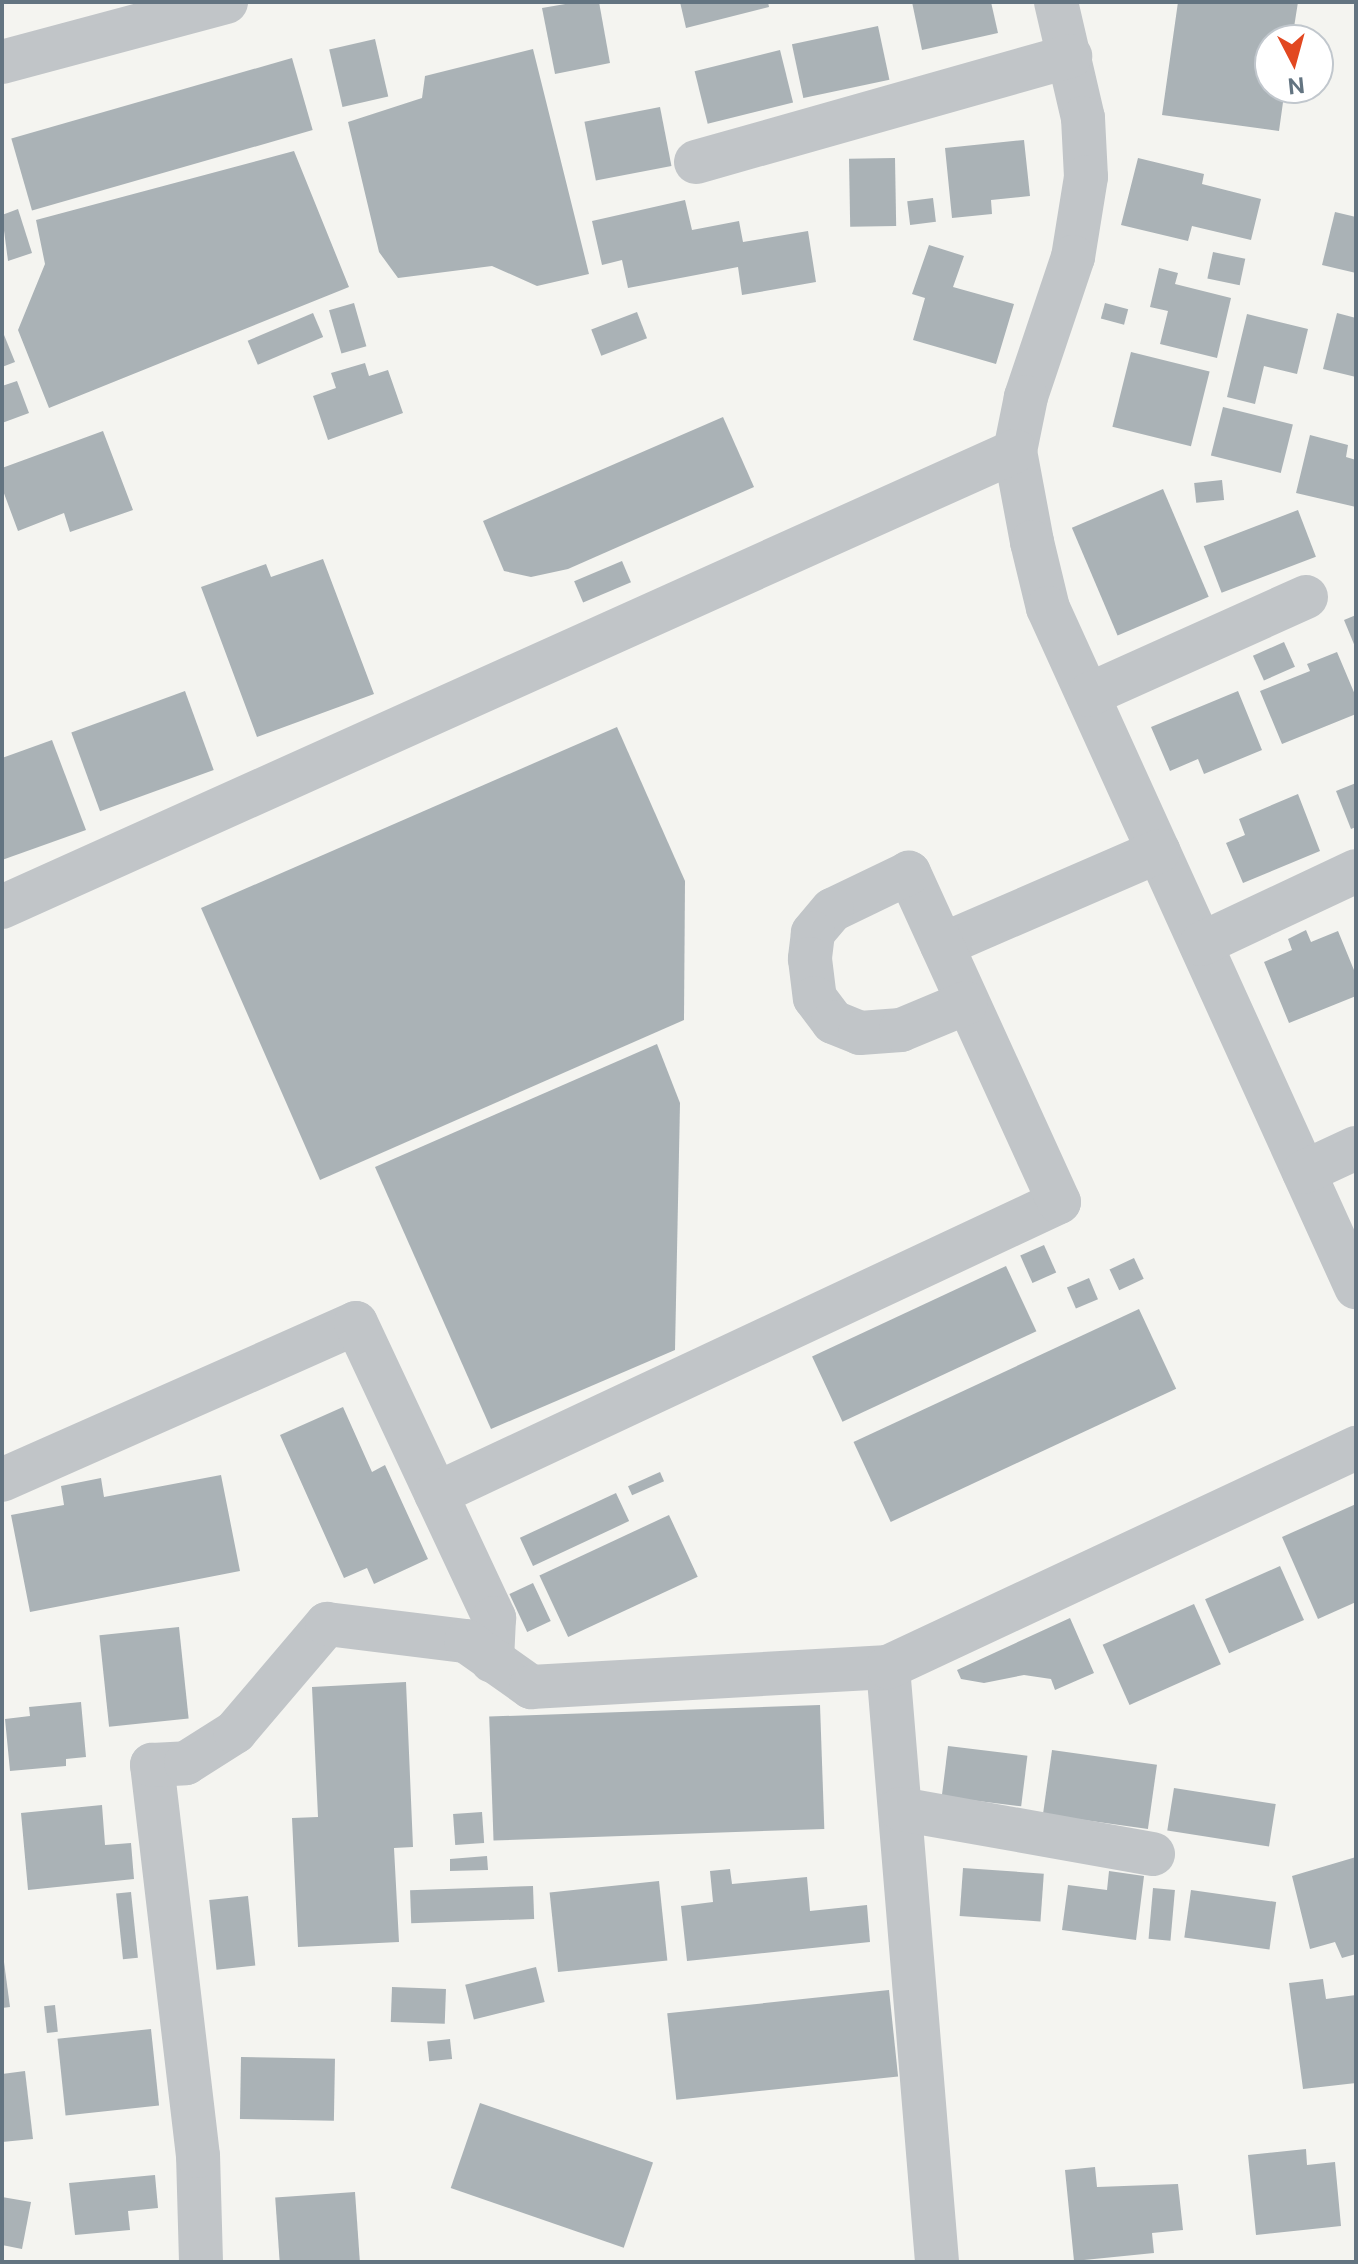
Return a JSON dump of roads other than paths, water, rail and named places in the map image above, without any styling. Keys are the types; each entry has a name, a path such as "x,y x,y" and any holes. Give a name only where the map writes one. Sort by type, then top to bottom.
{"street":[{"path":"2,62 226,2"},
{"path":"1056,2 1083,118 1086,177 1073,257 1026,397 1015,451 1048,608 1356,1287"},
{"path":"696,162 1070,56"},
{"path":"2,907 1015,451"},
{"path":"1088,695 1306,597"},
{"path":"942,945 1159,851"},
{"path":"1201,944 1356,871"},
{"path":"436,1494 1059,1202 909,873 832,910 813,933 810,959 815,998 833,1022 860,1033 901,1030 966,1003"},
{"path":"1304,1172 1356,1148"},
{"path":"2,1480 356,1323 494,1618 492,1661"},
{"path":"201,2262 198,2156 152,1765 186,1763 235,1732 327,1624 466,1641 531,1687 888,1667 1356,1448"},
{"path":"888,1667 937,2262"},
{"path":"900,1809 1153,1854"}]}
